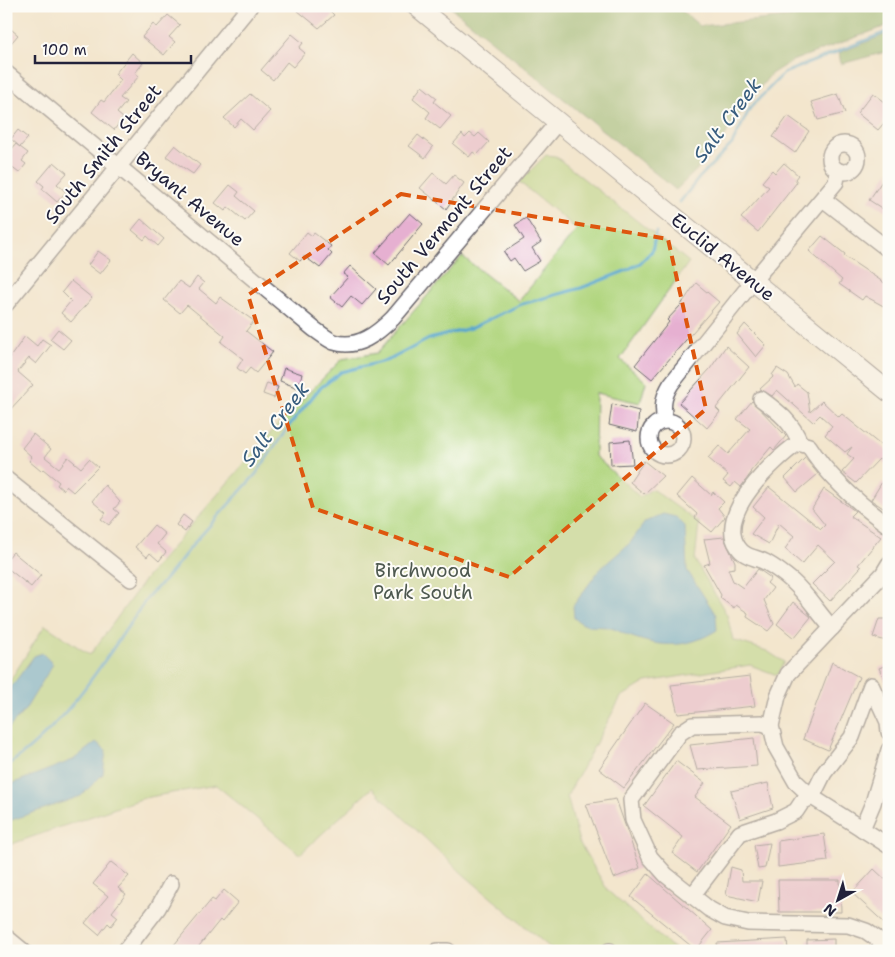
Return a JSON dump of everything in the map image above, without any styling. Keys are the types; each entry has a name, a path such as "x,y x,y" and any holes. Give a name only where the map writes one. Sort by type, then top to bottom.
{"main road":[{"name":"Euclid Avenue","path":"416,6 557,123 754,280 831,347 889,392"}],"street":[{"name":"South Smith Street","path":"6,304 250,6"},
{"name":"Bryant Avenue","path":"6,74 120,166 314,329 335,342 354,342"},
{"name":"South Vermont Street","path":"354,342 374,336 393,318 557,123"},
{"path":"665,421 664,396 671,384 754,280 823,199 836,182 838,171"},
{"path":"823,199 889,250"},
{"path":"762,399 782,415 795,429 800,443"},
{"path":"800,443 809,446 819,462 865,508 889,526"},
{"path":"800,443 779,457 738,506 732,532 738,547 750,557 766,562 793,582 832,628"},
{"path":"6,479 131,579"},
{"path":"887,572 788,674 778,696 771,726 776,747 796,782 812,797 889,846"},
{"path":"692,896 740,833 776,821 796,811 802,802 812,797 824,773 852,737 871,685 888,722 889,732"},
{"path":"771,726 762,723 692,725 680,733 631,800 634,820 650,856 666,875 692,896 725,918 748,923 848,925 866,931 889,948"},
{"path":"862,829 873,802 889,750"},
{"path":"125,951 158,908 172,884"},
{"path":"6,936 23,951"},
{"path":"437,951 448,951"}],"highlighted area":[{"path":"401,194 668,239 706,409 509,577 313,508 248,295"}],"green space":[{"path":"449,6 676,6 700,26 829,13 842,6 889,6 889,25 792,61 771,74 734,120 717,150 676,190"},
{"path":"889,33 889,51 841,64 839,53"},
{"name":"Birchwood Park South","path":"546,155 555,156 689,262 620,359 646,382 640,403 596,393 595,456 640,497 652,489 699,523 695,560 727,615 733,640 767,651 784,662 777,675 750,665 646,682 621,697 567,796 579,842 608,891 678,951 554,951 463,874 372,788 300,854 216,785 144,798 6,846 6,687 45,625 90,655 146,578 278,424 342,359 377,353 462,256 519,301 577,229 519,182"}],"water":[{"path":"663,514 676,517 685,526 687,570 716,615 717,630 707,636 686,643 665,644 643,641 608,627 585,625 574,618 573,606 600,569 630,543 645,522"},
{"path":"42,653 53,664 25,710 6,731 6,694 34,656"},
{"path":"96,742 106,750 103,774 81,796 6,822 6,786 73,760"}],"building":[{"path":"292,6 332,6 329,10 334,15 319,28"},
{"path":"168,15 180,25 169,37 175,42 164,55 142,37 153,24 157,27"},
{"path":"6,25 18,35 6,49"},
{"path":"292,34 303,43 299,48 305,53 293,67 287,62 273,80 261,70"},
{"path":"132,53 143,63 135,73 139,76 120,98 126,102 117,113 123,118 114,130 92,112 101,100 104,102 121,80 115,74"},
{"path":"422,86 437,98 434,102 451,116 440,129 426,118 430,112 413,98"},
{"path":"873,93 889,105 889,117 878,130 857,113"},
{"path":"250,94 270,111 253,130 241,119 234,127 224,118"},
{"path":"838,94 845,113 818,120 811,102"},
{"path":"788,116 809,131 795,153 773,137"},
{"path":"18,130 28,138 20,147 11,139"},
{"path":"470,133 475,137 479,133 489,142 477,155 473,152 469,157 453,144 462,134 465,138"},
{"path":"418,135 433,147 425,158 409,146"},
{"path":"16,144 28,153 22,161 26,164 19,173 6,163 6,156"},
{"path":"175,145 200,165 193,174 166,156"},
{"path":"54,162 67,173 57,184 66,192 57,202 42,189 44,186 38,181"},
{"path":"784,163 798,175 795,179 797,182 758,232 741,218 769,187 762,182 772,170 775,173"},
{"path":"889,171 889,213 869,200"},
{"path":"433,173 446,184 454,175 464,183 446,209 420,188"},
{"path":"230,185 239,192 236,196 254,211 245,221 228,207 225,211 215,203"},
{"path":"410,213 423,224 389,265 375,253"},
{"path":"526,218 541,242 532,248 540,261 523,271 514,258 510,261 504,252 524,239 515,225"},
{"path":"141,219 164,239 158,246 147,236 144,240 132,230"},
{"path":"307,232 312,236 314,233 331,246 328,250 332,254 320,268 304,256 300,261 290,253"},
{"path":"822,236 845,254 844,256 889,286 889,309 865,296 862,300 839,284 842,280 809,251"},
{"path":"98,251 111,260 100,274 88,265"},
{"path":"350,266 376,289 362,305 351,296 342,307 330,297 348,277 343,274"},
{"path":"197,277 204,283 199,289 216,303 220,297 254,321 246,331 273,352 256,373 250,368 245,374 237,368 243,359 221,342 225,336 187,305 180,313 164,300 179,281 189,288"},
{"path":"71,281 92,298 71,322 61,313 71,301 62,292"},
{"path":"696,283 719,302 652,379 635,365 669,322 667,320 681,305"},
{"path":"745,324 766,345 756,357 737,334"},
{"path":"58,329 71,340 63,349 50,339"},
{"path":"25,336 37,346 42,339 51,345 36,364 29,358 19,370 18,372 33,385 6,414 6,387 12,380 6,376 6,363"},
{"path":"726,346 749,367 716,408 720,412 707,428 679,403 710,369"},
{"path":"284,368 302,374 298,388 280,381"},
{"path":"777,368 788,375 795,387 797,384 807,392 810,412 822,401 839,417 842,414 889,452 889,467 879,459 856,483 842,472 854,459 847,454 852,447 845,452 825,435 832,426 820,415 813,422 777,390 772,396 760,389 773,377 772,375"},
{"path":"267,383 278,387 274,398 263,394"},
{"path":"752,401 786,436 774,450 771,447 750,472 741,487 735,482 731,487 723,481 728,475 708,458 719,446 728,454 750,429 737,419"},
{"path":"612,404 639,411 637,432 609,425"},
{"path":"33,434 51,449 45,457 59,468 68,457 81,468 89,459 98,467 73,492 66,486 63,490 57,485 59,482 29,461 32,457 22,448"},
{"path":"630,440 633,464 611,465 610,442"},
{"path":"805,458 818,474 797,492 785,478"},
{"path":"644,461 663,476 644,494 630,482"},
{"path":"692,478 711,495 713,492 724,502 718,508 725,517 712,532 695,518 697,514 677,496"},
{"path":"882,482 889,486 889,512 871,500"},
{"path":"105,485 120,502 114,509 119,513 109,525 101,519 106,513 92,501"},
{"path":"769,487 821,529 825,525 812,509 824,489 855,511 850,516 881,537 858,565 861,567 830,601 812,584 835,561 818,545 802,564 785,549 794,536 779,523 769,544 751,534 764,517 753,507"},
{"path":"183,515 192,522 185,532 176,525"},
{"path":"154,525 165,534 157,544 166,552 159,561 150,553 147,557 135,547"},
{"path":"724,537 735,562 735,568 728,569 733,581 743,588 758,569 771,578 767,583 773,588 764,600 774,624 768,631 747,617 748,613 736,605 734,608 720,598 721,595 704,565 710,563 704,539"},
{"path":"13,552 41,575 31,587 6,567 6,560"},
{"path":"793,602 811,617 794,638 777,624"},
{"path":"879,619 889,619 889,642 873,637"},
{"path":"832,662 859,677 828,750 803,739"},
{"path":"889,664 889,690 879,668"},
{"path":"750,676 755,706 678,714 671,685"},
{"path":"645,703 674,723 624,788 599,769"},
{"path":"754,738 757,766 697,770 690,745"},
{"path":"676,761 705,783 695,797 731,824 697,872 672,853 683,837 644,806"},
{"path":"768,783 773,808 740,819 731,791"},
{"path":"616,799 640,868 614,878 586,804"},
{"path":"824,834 828,861 778,867 778,841"},
{"path":"770,843 765,868 758,869 754,845"},
{"path":"111,862 129,876 118,888 126,894 112,912 118,917 111,926 108,923 99,935 85,923 108,896 93,884"},
{"path":"731,867 741,870 742,881 762,881 758,902 726,895"},
{"path":"874,869 889,883 889,927 852,893"},
{"path":"648,874 712,930 696,950 631,897"},
{"path":"778,880 840,880 841,912 779,912"},
{"path":"224,890 238,902 222,922 220,920 195,951 169,951 212,899 215,901"},
{"path":"787,939 788,951 718,951 717,943"},
{"path":"834,939 834,951 807,951 807,940"}],"waterway":[{"name":"Salt Creek","path":"680,202 699,178 732,144 750,108 784,73 889,31"},
{"name":"Salt Creek","path":"6,766 49,730 68,709 86,687 150,594 164,581 195,542 256,474 288,427 319,389 341,372 389,360 429,339 471,328 522,304 581,288 625,271 640,263 652,251 656,232"}]}
